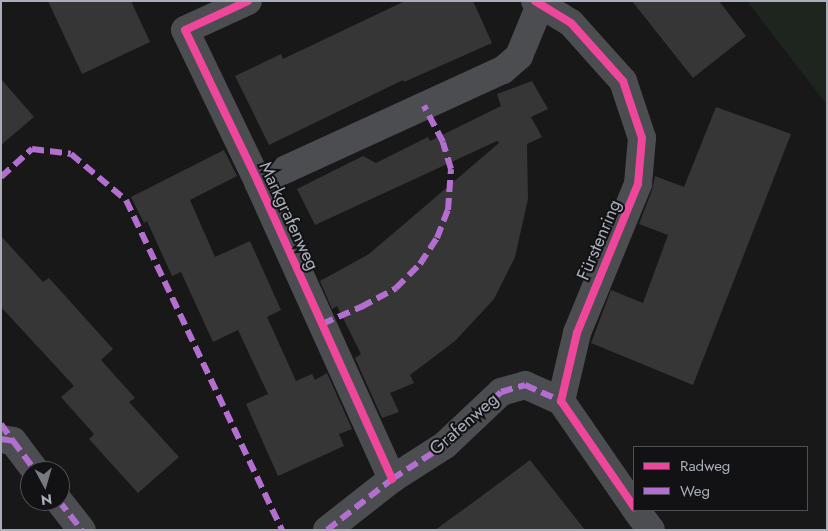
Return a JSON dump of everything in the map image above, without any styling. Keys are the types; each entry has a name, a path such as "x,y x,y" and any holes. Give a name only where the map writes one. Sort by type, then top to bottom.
{"street":[{"name":"Markgrafenweg","path":"248,1 185,30 258,182 392,479"},
{"name":"Markgrafenweg","path":"258,182 503,70 519,56 538,3"},
{"name":"Fürstenring","path":"538,3 571,24 623,81 642,138 638,184 577,333 561,401"},
{"name":"Grafenweg","path":"327,530 392,479 445,445 501,392 525,385 561,401"},
{"path":"561,401 633,506"},
{"path":"5,435 27,461"},
{"path":"67,511 82,530"},
{"path":"637,511 651,530"}],"shaded area":[{"path":"747,1 827,1 827,105"}],"building":[{"path":"48,1 131,1 150,42 82,74"},
{"path":"405,1 473,1 492,43 404,82 403,80 269,145 235,76 281,54 283,59"},
{"path":"632,1 719,1 746,36 693,78"},
{"path":"1,79 34,117 1,145"},
{"path":"532,81 548,109 531,117 542,137 527,144 528,199 515,257 494,299 455,341 410,375 414,383 390,393 399,412 382,418 355,358 361,354 337,306 332,309 320,281 369,254 499,143 497,141 315,225 297,189 363,156 376,163 428,137 430,141 501,106 497,94"},
{"path":"716,107 791,134 693,385 591,343 611,290 643,303 668,235 639,224 652,190 655,176 684,187"},
{"path":"224,150 237,176 190,200 215,257 250,241 281,310 267,317 296,381 312,374 315,380 327,373 352,429 339,434 344,446 278,476 246,404 268,394 238,330 213,342 181,272 172,276 147,221 144,223 131,197"},
{"path":"1,236 43,282 49,278 113,349 101,360 135,398 129,402 179,457 138,493 89,439 94,434 61,397 74,386 1,307"},
{"path":"530,460 585,530 435,530 479,498"}],"marked path":[{"path":"322,324 361,307 396,288 420,264 437,238 448,210 451,169 443,142 424,106"},
{"path":"1,177 32,149 71,154 126,200 282,530"},
{"path":"327,530 392,479 445,445 501,392 525,385 561,401 562,398"},
{"path":"1,424 13,441"},
{"path":"1,439 13,441 28,461"},
{"path":"67,511 82,530"}],"cycle path":[{"path":"248,1 185,30 258,182 392,479"},
{"path":"535,1 571,23 623,81 642,138 638,184 577,333 561,401 633,506"}]}
